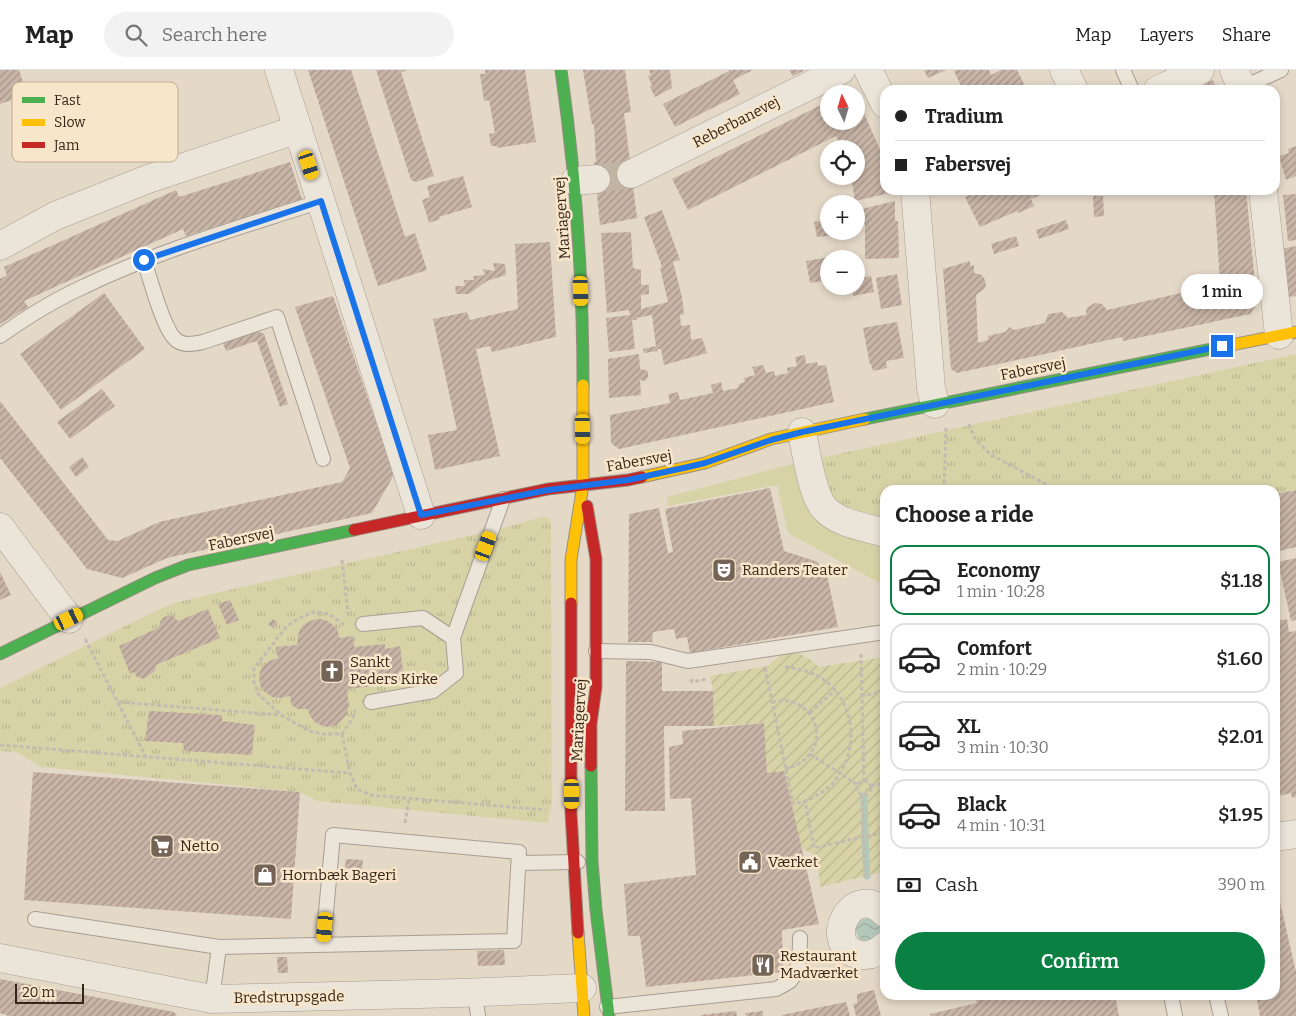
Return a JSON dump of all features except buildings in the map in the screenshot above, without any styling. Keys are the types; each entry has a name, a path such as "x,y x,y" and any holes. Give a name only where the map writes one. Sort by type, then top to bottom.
{"street":[{"path":"279,70 421,515"},
{"name":"Mariagervej","path":"561,70 585,180 579,231 583,485 596,560 596,687 591,724 592,861 608,1012"},
{"name":"Reberbanevej","path":"632,174 841,70"},
{"path":"868,70 880,94"},
{"path":"1064,70 1072,85"},
{"path":"1168,85 1200,70"},
{"path":"0,246 55,216 148,179 298,129"},
{"path":"921,195 931,388 938,404"},
{"path":"1263,195 1287,333"},
{"name":"Fabersvej","path":"0,654 155,578 188,565 548,490 628,480 705,463 771,440 802,432 1287,333"},
{"path":"802,432 816,496 825,509 839,519 880,531"},
{"name":"Mariagervej","path":"583,485 571,560 573,862 584,1016"},
{"path":"0,527 69,619"},
{"path":"1280,836 1296,834"},
{"path":"876,908 853,908 842,920 840,928 844,944 857,954 874,954 880,951"},
{"name":"Bredstrupsgade","path":"0,958 209,1008 477,1004 582,988"}],"lane":[{"path":"1122,70 1130,85"},
{"path":"1240,83 1281,70"},
{"path":"0,336 24,319 84,286 144,260 321,201"},
{"path":"144,260 169,331 177,341 190,345 277,317 323,459"},
{"path":"372,702 433,692 456,673 452,638 503,499"},
{"path":"356,627 423,618 452,638"},
{"path":"596,651 651,652 688,661 880,633"},
{"path":"35,919 219,947 323,945 514,941 519,852 334,835 323,945"},
{"path":"519,863 592,861"},
{"path":"608,1012 776,989 790,980 796,970 800,954 800,938"},
{"path":"209,1008 219,947"},
{"path":"1171,1000 1175,1016"},
{"path":"1217,1000 1221,1016"}],"path":[{"path":"961,399 975,439 991,455 1048,485"},
{"path":"938,404 947,430 944,485"},
{"path":"342,560 356,627"},
{"path":"342,734 323,734 309,730 281,715 258,694 254,683 254,668 287,626 303,616 315,612 329,614 356,627"},
{"path":"69,619 86,640 146,757"},
{"path":"860,636 864,781"},
{"path":"688,661 692,682 710,678"},
{"path":"766,669 793,804 805,801 830,786 840,774 848,758 852,741 851,723 846,706 835,690 821,678 803,670 784,667"},
{"path":"756,671 775,668"},
{"path":"810,713 835,690"},
{"path":"862,696 880,692"},
{"path":"772,702 782,700 793,702 810,713 815,722 817,733 815,745 810,754 796,765 785,769"},
{"path":"118,702 281,715"},
{"path":"372,702 357,704 354,718 342,734 350,773 357,789 370,796 572,813"},
{"path":"0,745 350,773"},
{"path":"810,754 858,785"},
{"path":"858,785 864,781"},
{"path":"864,781 868,782 871,786"},
{"path":"871,786 880,784"},
{"path":"858,785 858,791 862,794 863,836 876,908"},
{"path":"862,794 868,794 871,786"},
{"path":"402,841 409,799"},
{"path":"805,801 814,848 880,833"}],"green space":[{"path":"1296,354 1296,490 1280,493 1280,485 880,485 880,517 845,506 831,498 826,490 820,458"},
{"path":"796,463 804,498 880,541 880,583 788,533 777,485 668,506 667,497"},
{"path":"544,516 550,519 551,522 552,802 548,823 317,801 300,792 41,767 16,752 0,751 0,688 162,608 178,602 229,590 508,527"},
{"path":"795,652 810,659 819,667 880,658 880,872 820,887 817,856 801,848 767,773 764,723 714,726 713,691 710,676 768,666 780,655"}],"water":[{"path":"868,918 877,921 880,930 877,939 868,942 859,939 856,930 859,921"}],"waterway":[{"path":"864,796 865,832"},
{"path":"865,839 867,876"}],"tunnel":[{"path":"596,179 631,174"}],"traffic: fast":[{"path":"561,70 578,227 583,385"},
{"path":"865,419 1216,348"},
{"path":"0,654 155,578 188,565 354,530"},
{"path":"591,766 592,861 609,1016"}],"traffic: slow":[{"path":"1216,348 1296,332"},
{"path":"571,603 571,560 583,485 583,385"},
{"path":"642,477 705,463 771,439 865,419"},
{"path":"578,933 584,1016"}],"traffic: jam":[{"path":"354,530 548,489 642,477"},
{"path":"587,506 596,559 596,687 591,724 591,766"},
{"path":"571,603 571,813 578,933"}],"place":[{"name":"Randers Teater","path":"724,570"},
{"name":"Sankt Peders Kirke","path":"332,671"},
{"name":"Netto","path":"162,846"},
{"name":"Værket","path":"750,862"},
{"name":"Hornbæk Bageri","path":"265,875"},
{"name":"Restaurant Madværket","path":"763,965"}],"route":[{"path":"144,260 321,201 421,515 548,490 628,480 705,463 771,440 802,432 1222,346"}]}
